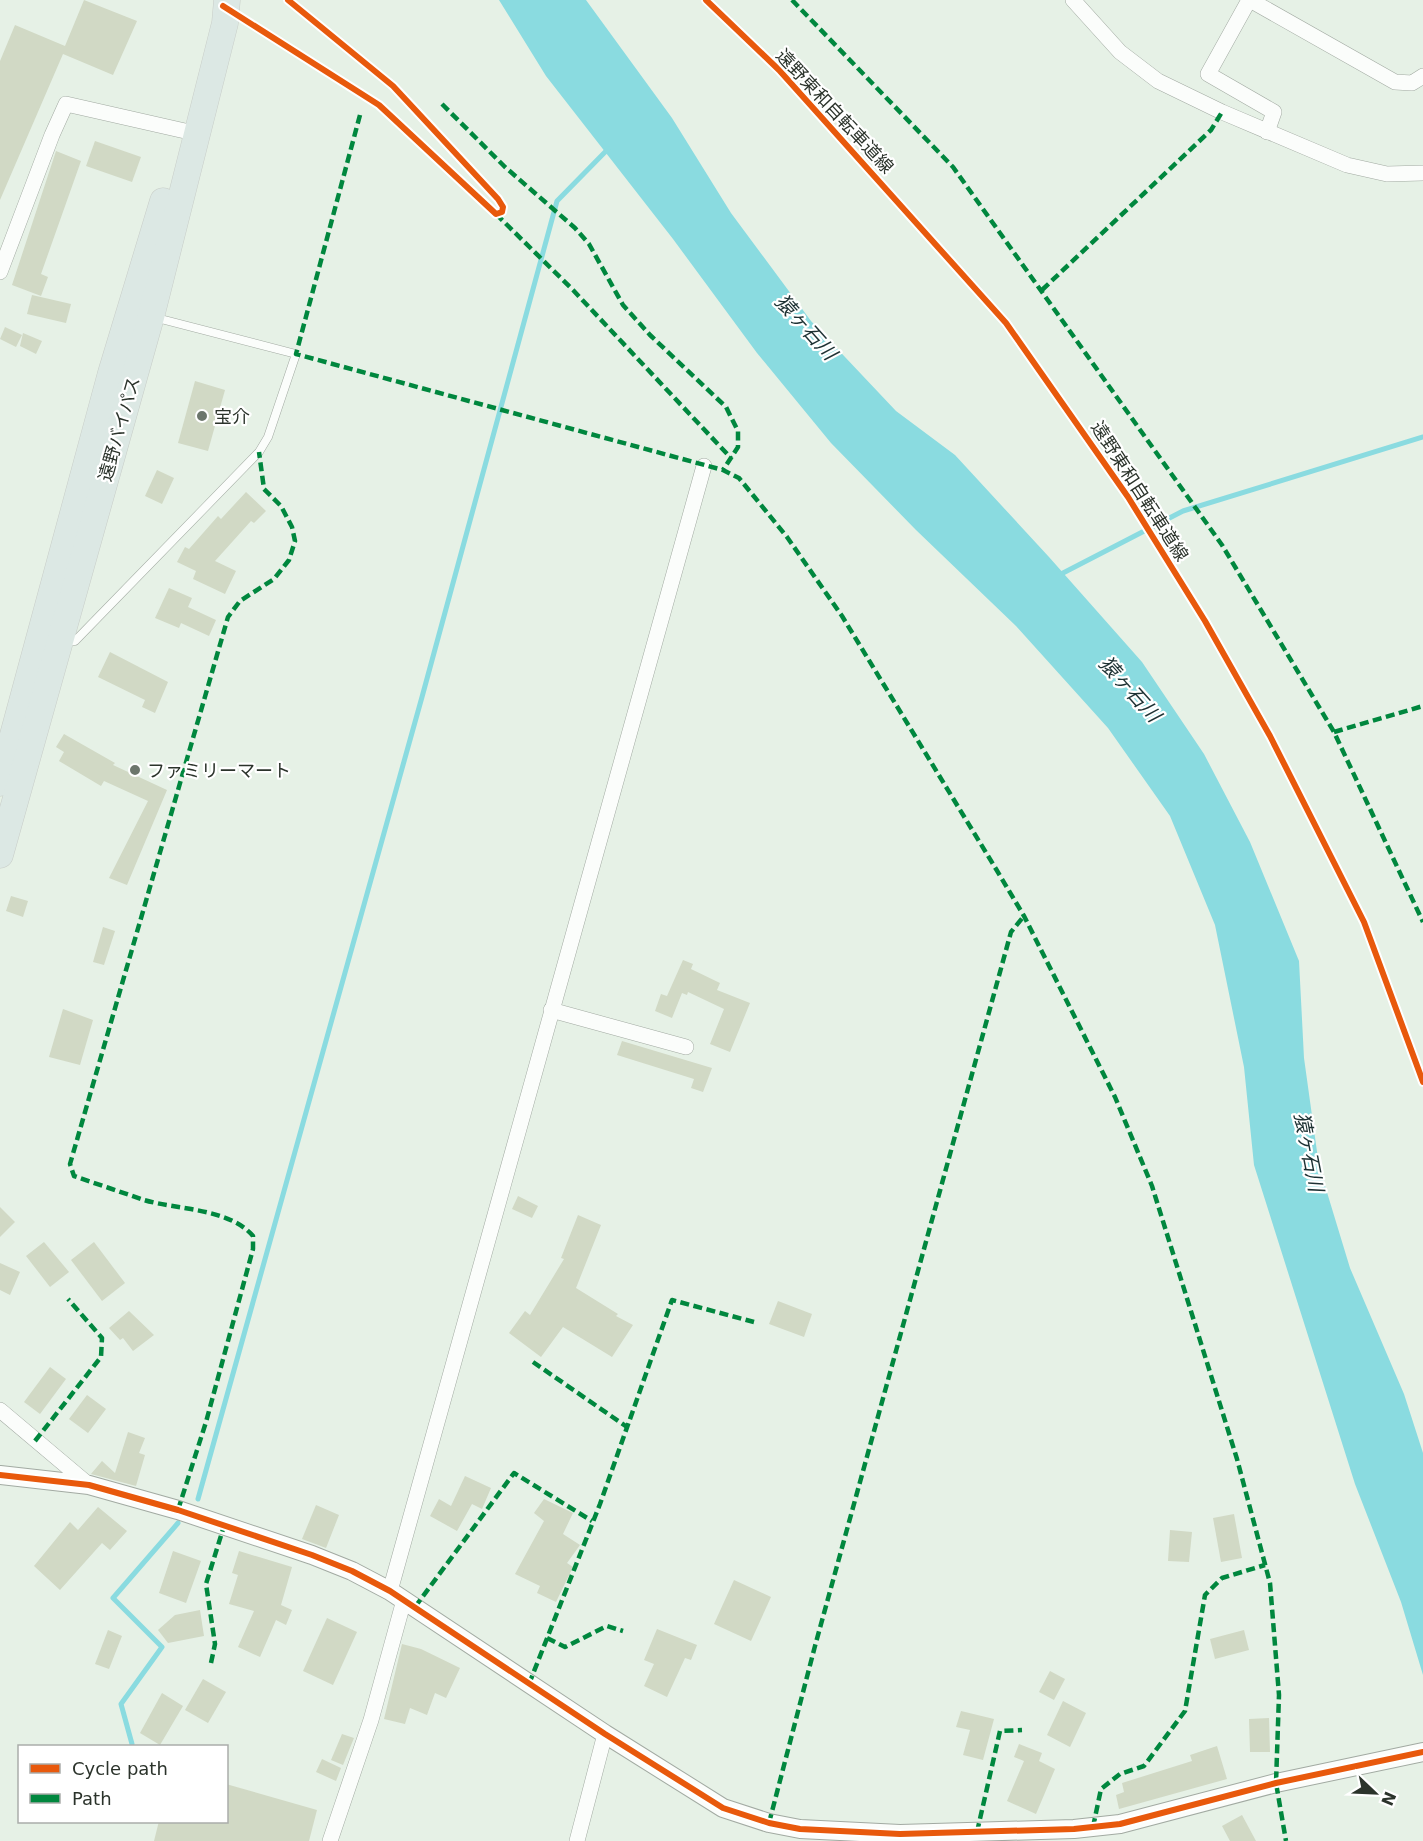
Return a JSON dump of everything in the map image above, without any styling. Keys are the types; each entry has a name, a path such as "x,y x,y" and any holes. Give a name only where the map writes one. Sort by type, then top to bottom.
{"highway":[{"name":"遠野バイパス","path":"0,783 7,731 111,373 226,0"},
{"name":"遠野バイパス","path":"0,855 151,317 225,22 226,0"}],"street":[{"path":"1072,0 1120,52 1158,81 1268,132 1347,165 1387,174 1423,173"},
{"path":"1268,132 1274,112 1209,74 1249,0 1395,82 1412,83 1423,76"},
{"path":"0,272 66,104 185,131"},
{"path":"330,1841 371,1720 397,1595 551,1010 704,466"},
{"path":"551,1010 686,1047"},
{"path":"0,1410 89,1485"},
{"path":"0,1476 89,1485 178,1510 312,1555 397,1595 605,1734 723,1808 769,1823 898,1838 1074,1830 1120,1824 1293,1779 1423,1752"},
{"path":"577,1841 605,1734"}],"lane":[{"path":"58,642 75,641 259,452 268,437 296,354 151,317"}],"water":[{"name":"猿ヶ石川","path":"499,0 586,0 672,118 731,213 811,321 896,411 955,455 1049,557 1142,662 1204,754 1250,842 1299,961 1304,1058 1319,1166 1350,1268 1404,1394 1423,1453 1423,1675 1401,1602 1355,1484 1254,1165 1244,1067 1215,925 1170,816 1108,728 1016,626 916,530 831,443 757,353 673,239 546,76"}],"building":[{"path":"84,0 137,21 113,75 63,54 0,200 0,61 15,25 65,46"},
{"path":"95,141 141,157 132,182 86,166"},
{"path":"56,151 81,161 41,274 48,277 41,296 12,285"},
{"path":"32,295 71,304 66,323 27,314"},
{"path":"5,327 22,335 16,347 0,339"},
{"path":"23,333 42,341 36,354 20,346"},
{"name":"宝介","path":"195,381 225,390 208,451 178,443"},
{"path":"157,470 174,478 162,504 145,496"},
{"path":"246,492 266,511 254,523 251,521 215,561 236,571 225,594 193,579 196,571 177,562 185,547 189,549 218,516 221,519"},
{"path":"169,588 192,598 188,607 216,620 209,636 181,623 179,628 155,618"},
{"path":"110,652 168,682 155,713 142,707 145,700 98,677"},
{"path":"64,734 115,763 113,765 167,790 127,885 109,878 148,801 104,781 101,786 59,761 64,752 56,747"},
{"path":"11,896 28,901 23,917 6,911"},
{"path":"103,927 115,931 104,965 93,962"},
{"path":"683,960 693,964 691,969 720,983 717,990 750,1003 730,1052 710,1044 724,1009 688,992 687,995 682,993 672,1018 655,1011 661,994 667,996"},
{"path":"63,1009 93,1020 80,1065 49,1057"},
{"path":"622,1041 712,1068 703,1092 691,1088 694,1079 617,1055"},
{"path":"518,1196 538,1206 532,1218 512,1209"},
{"path":"0,1207 15,1222 0,1237"},
{"path":"578,1215 601,1225 576,1288 633,1325 612,1357 563,1327 541,1357 509,1333 525,1311 530,1315 564,1259 561,1258"},
{"path":"44,1242 69,1272 50,1287 26,1256"},
{"path":"94,1242 125,1283 102,1301 71,1260"},
{"path":"0,1263 20,1272 10,1295 0,1290"},
{"path":"778,1301 812,1314 804,1337 769,1324"},
{"path":"129,1311 154,1335 133,1351 123,1338 120,1340 109,1328"},
{"path":"50,1367 66,1379 40,1414 24,1402"},
{"path":"87,1395 106,1409 88,1433 69,1419"},
{"path":"128,1432 145,1438 139,1453 145,1455 136,1486 91,1474 102,1461 115,1473"},
{"path":"465,1476 491,1488 482,1509 472,1504 457,1531 430,1516 439,1499 451,1506"},
{"path":"544,1499 573,1513 563,1534 580,1545 567,1563 573,1567 556,1602 537,1593 540,1586 515,1574 544,1521 534,1513"},
{"path":"316,1505 339,1515 326,1548 302,1539"},
{"path":"98,1507 127,1531 110,1550 102,1543 60,1590 34,1566 70,1522 78,1530"},
{"path":"1234,1514 1242,1558 1221,1562 1213,1518"},
{"path":"1170,1530 1192,1532 1189,1562 1168,1561"},
{"path":"173,1551 201,1561 186,1603 159,1593"},
{"path":"239,1551 292,1567 281,1605 292,1610 286,1625 276,1620 260,1657 238,1647 254,1611 229,1604 238,1575 232,1573"},
{"path":"734,1580 771,1597 751,1641 714,1624"},
{"path":"200,1610 204,1636 168,1643 158,1630 175,1615"},
{"path":"327,1618 357,1632 333,1685 303,1671"},
{"path":"657,1629 697,1645 691,1660 685,1658 667,1697 644,1686 654,1664 644,1660"},
{"path":"108,1630 122,1636 109,1669 95,1664"},
{"path":"1244,1630 1249,1650 1215,1659 1210,1639"},
{"path":"402,1644 421,1649 460,1668 446,1698 435,1693 427,1715 410,1708 405,1724 384,1719"},
{"path":"1050,1671 1065,1679 1054,1700 1039,1692"},
{"path":"203,1679 226,1692 208,1723 185,1710"},
{"path":"162,1693 183,1706 160,1745 140,1733"},
{"path":"1063,1701 1086,1713 1070,1747 1047,1735"},
{"path":"961,1711 994,1719 983,1760 963,1755 970,1730 956,1727"},
{"path":"1269,1718 1270,1752 1250,1752 1249,1719"},
{"path":"342,1734 354,1738 343,1765 331,1760"},
{"path":"1019,1744 1042,1753 1039,1761 1055,1769 1036,1814 1007,1801 1024,1761 1014,1757"},
{"path":"1217,1746 1227,1779 1119,1809 1116,1795 1124,1792 1122,1783 1192,1761 1190,1755"},
{"path":"322,1759 341,1768 336,1781 316,1772"},
{"path":"228,1785 317,1810 309,1841 154,1841 158,1823 228,1823"},
{"path":"1242,1815 1256,1841 1230,1841 1222,1826"}],"waterway":[{"path":"198,1499 422,697 557,201 608,149"},
{"path":"1063,573 1183,511 1423,437"},
{"path":"132,1744 121,1704 162,1647 113,1598 178,1523"}],"marked path":[{"path":"792,0 953,167 1222,545 1334,732 1423,922"},
{"path":"442,104 505,167 575,228 589,244 623,305 650,335 726,407 738,431 738,447 723,470"},
{"path":"1042,290 1211,130 1222,112"},
{"path":"360,115 296,354 723,470 739,478 787,537 842,616 1024,916 1115,1097 1152,1186 1237,1459 1270,1583 1279,1695 1276,1783 1286,1841"},
{"path":"496,214 573,290 731,458"},
{"path":"178,1510 206,1422 253,1249 253,1236 243,1227 217,1215 144,1200 74,1176 70,1164 228,617 240,601 274,579 289,560 295,541 292,527 281,506 264,489 259,452"},
{"path":"1334,732 1423,706"},
{"path":"769,1823 815,1646 1011,932 1024,916"},
{"path":"35,1441 101,1357 102,1338 68,1299"},
{"path":"529,1684 600,1504 672,1300 754,1322"},
{"path":"533,1362 627,1427"},
{"path":"415,1607 514,1473 592,1521"},
{"path":"211,1663 215,1644 206,1584 224,1526"},
{"path":"1093,1827 1101,1789 1120,1774 1144,1766 1185,1711 1205,1595 1222,1578 1265,1565"},
{"path":"547,1638 565,1647 607,1626 623,1631"},
{"path":"977,1832 1000,1731 1022,1730"}],"cycle path":[{"path":"223,6 379,105 496,214 502,212 503,207 498,199 393,86 288,0"},
{"name":"遠野東和自転車道線","path":"706,0 779,70 1006,323 1128,497 1205,621 1270,736 1364,922 1423,1082"},
{"path":"0,1475 89,1485 178,1510 312,1555 352,1571 390,1591 605,1734 723,1808 769,1823 800,1829 900,1834 1074,1829 1120,1824 1276,1783 1423,1752"}],"place":[{"name":"宝介","path":"202,416"},
{"name":"ファミリーマート","path":"135,770"}]}
